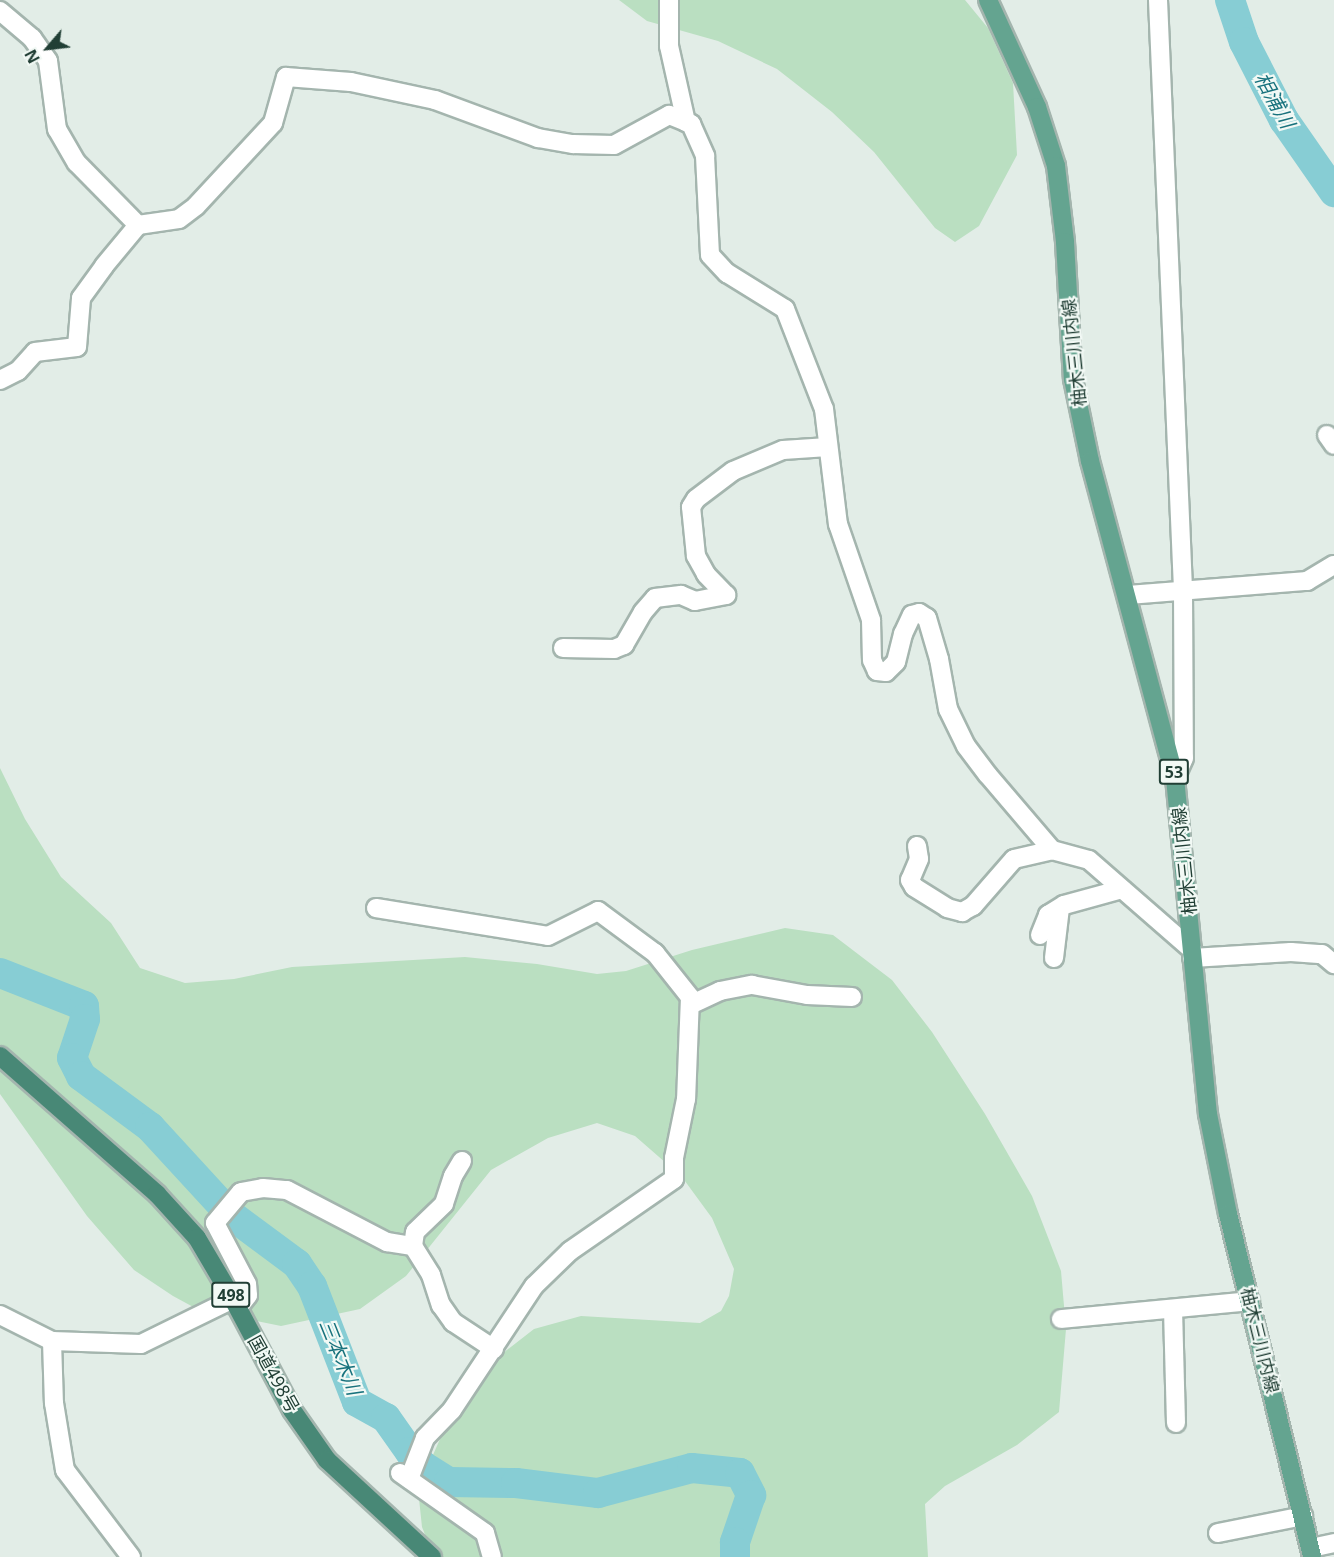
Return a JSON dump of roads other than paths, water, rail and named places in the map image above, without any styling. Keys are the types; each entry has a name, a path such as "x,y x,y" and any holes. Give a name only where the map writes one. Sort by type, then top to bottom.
{"highway":[{"name":"国道498号","path":"0,1056 158,1194 197,1238 236,1303 292,1410 327,1460 432,1557"}],"main road":[{"name":"柚木三川内線","path":"988,0 1037,107 1056,166 1065,242 1073,379 1090,461 1128,594 1175,778 1208,1114 1228,1214 1312,1553"}],"street":[{"path":"669,0 669,46 686,122"},
{"path":"1158,0 1183,590 1184,758 1175,778"},
{"path":"0,12 32,38 48,61 57,129 77,163 138,225"},
{"path":"0,380 18,371 35,352 77,347 81,297 138,225 179,219 196,206 273,123 286,77 351,82 435,100 538,138 573,144 614,145 669,115 691,124 705,156 710,255 728,273 785,309 824,409 838,524 871,620 872,660 877,671 886,672 896,662 912,615 919,613 927,618 939,659 948,708 966,746 1052,850"},
{"path":"563,648 614,649 624,645 643,612 656,598 681,596 695,601 726,595 706,574 696,556 691,507 696,499 733,471 783,450 828,447"},
{"path":"1128,594 1307,581 1334,566"},
{"path":"916,846 919,859 910,880 914,887 947,908 962,912 973,906 1014,859 1052,850 1089,860 1192,954 1291,952 1322,954 1334,964"},
{"path":"1040,935 1048,915 1060,908 1122,889"},
{"path":"376,908 548,936 598,911 655,953 690,998 686,1100 674,1158 674,1179 570,1251 534,1286 452,1410 425,1438 406,1476 484,1533 492,1557"},
{"path":"1054,958 1060,908"},
{"path":"690,1005 720,991 752,985 807,995 852,997"},
{"path":"462,1161 453,1176 444,1204 415,1232 412,1246 431,1275 441,1305 453,1322 494,1349"},
{"path":"0,1315 52,1341 141,1344 236,1303 248,1294 247,1284 215,1222 241,1192 263,1188 287,1190 387,1242 412,1246"},
{"path":"1061,1319 1250,1301"},
{"path":"1173,1309 1176,1423"},
{"path":"52,1341 54,1403 66,1470 131,1557"},
{"path":"1218,1533 1304,1516"},
{"path":"1312,1553 1334,1543"}],"waterway":[{"name":"相浦川","path":"1230,0 1244,42 1284,120 1334,192"},
{"name":"三本木川","path":"0,973 84,1006 85,1019 72,1058 81,1076 150,1127 231,1215 297,1264 312,1286 357,1402 386,1418 423,1466 449,1482 516,1483 598,1493 692,1468 740,1473 751,1495 735,1542 735,1557"}]}
